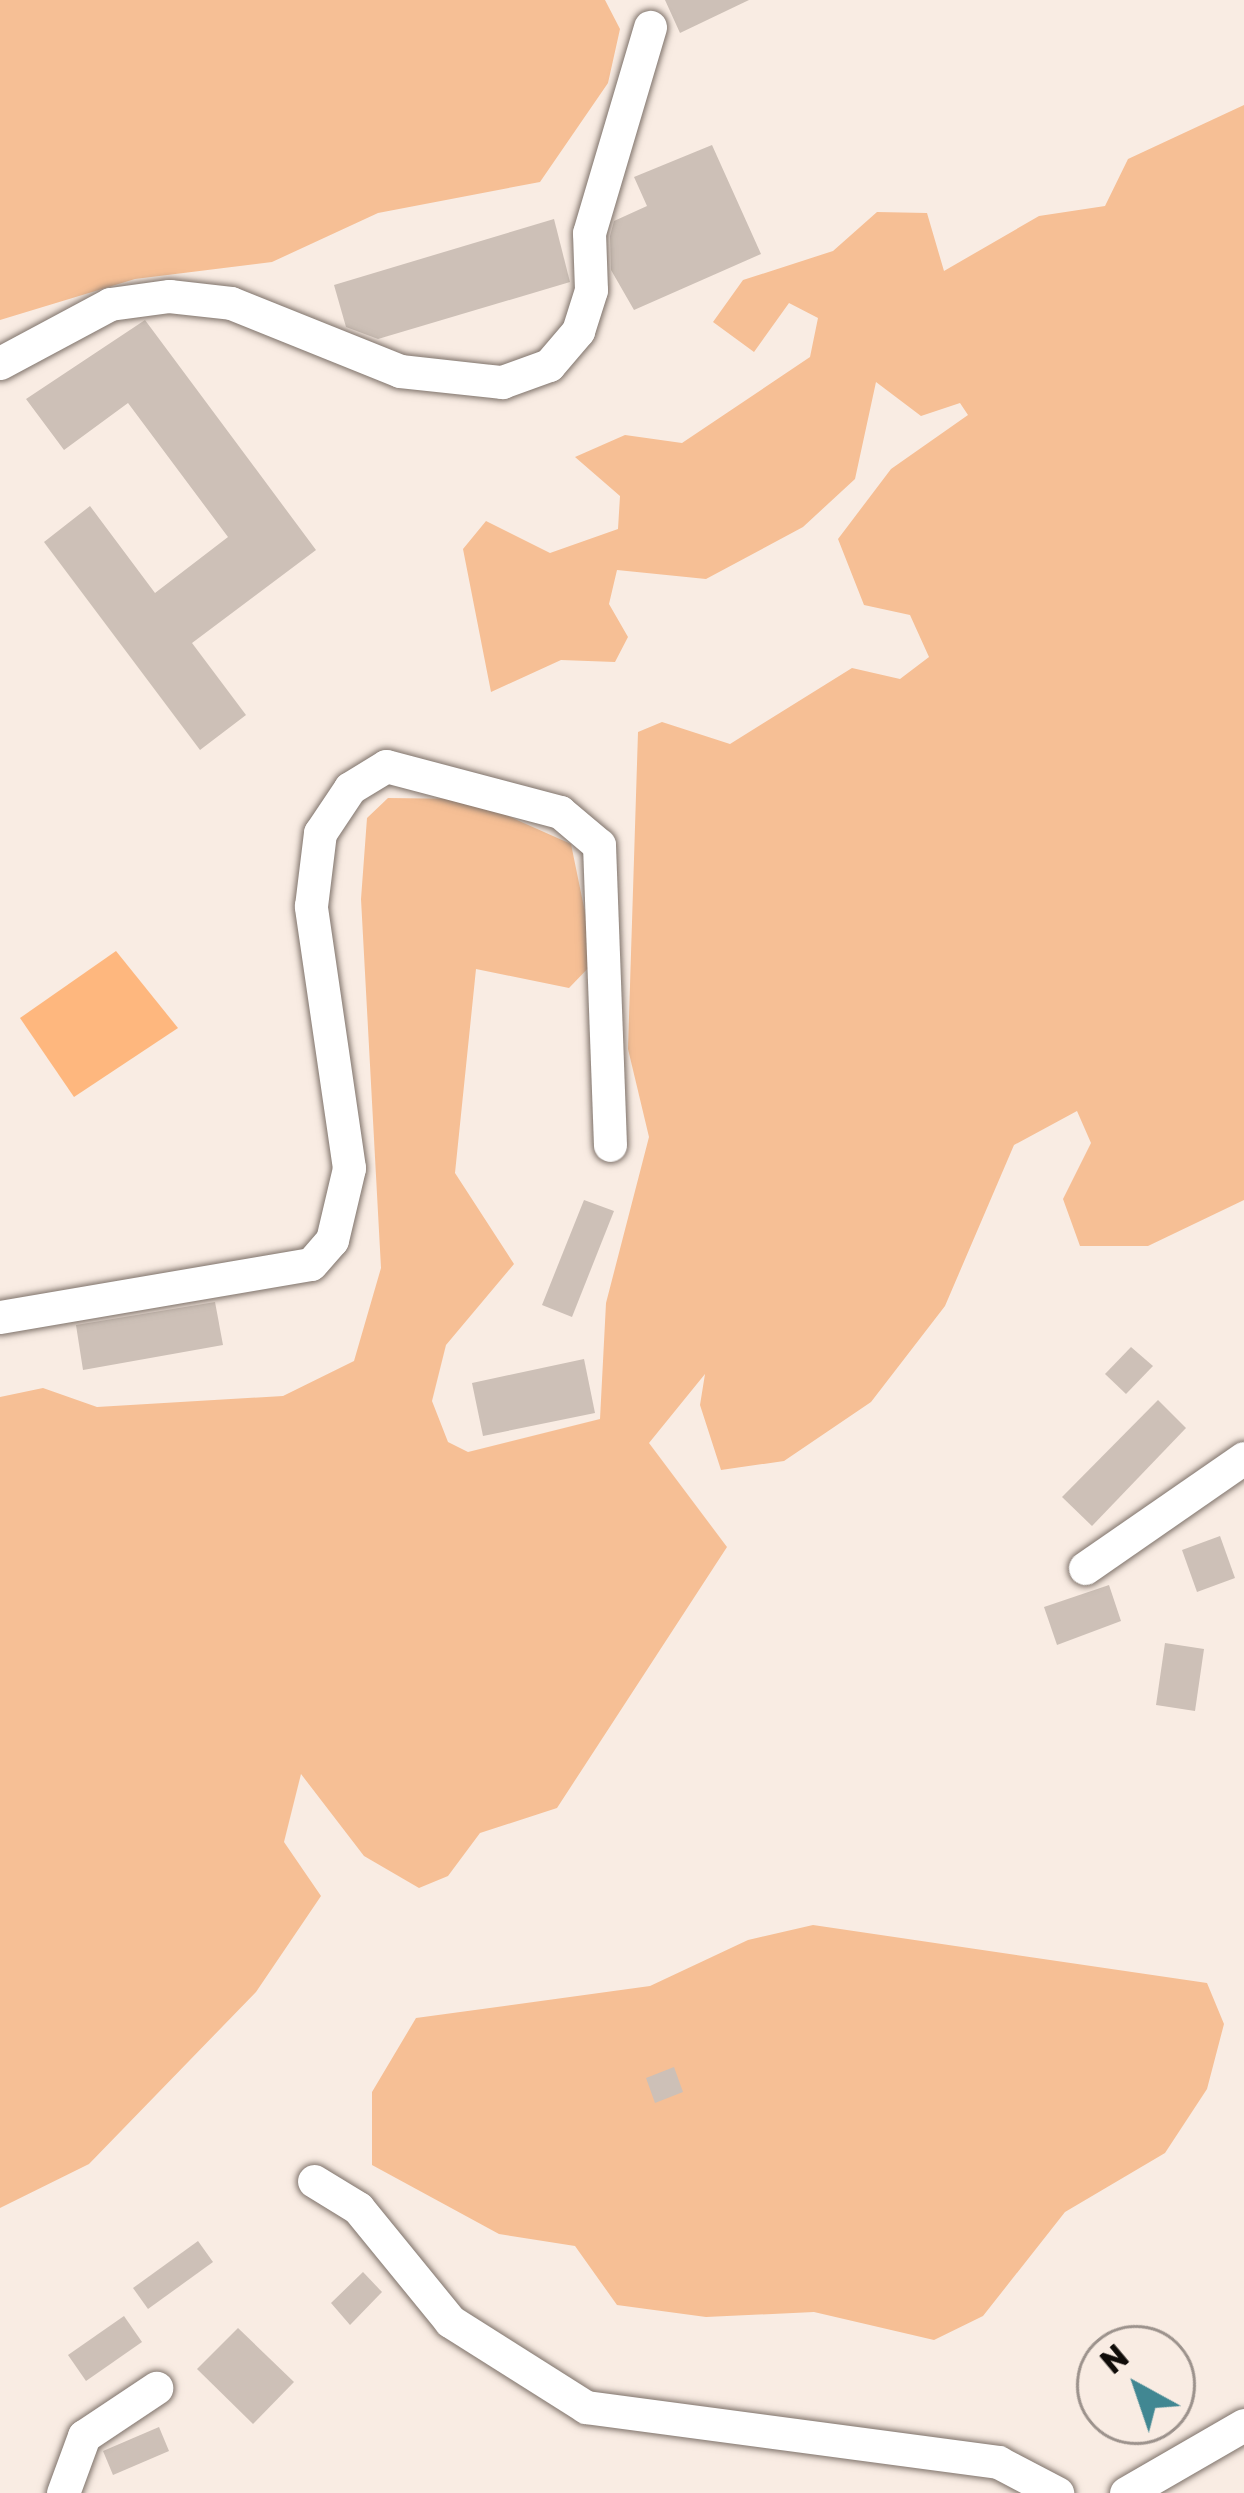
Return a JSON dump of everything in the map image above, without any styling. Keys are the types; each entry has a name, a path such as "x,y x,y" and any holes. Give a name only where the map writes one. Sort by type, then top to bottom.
{"street":[{"path":"0,363 110,304 169,296 231,302 400,371 502,382 548,365 578,331 591,290 593,214 650,27"},
{"path":"0,1318 311,1264 332,1240 349,1168 310,906 320,833 350,788 386,766 560,812 598,845 610,1145"},
{"path":"1085,1568 1244,1458"},
{"path":"314,2181 358,2208 450,2321 586,2407 998,2462 1057,2493"},
{"path":"63,2493 84,2436 156,2388"},
{"path":"1126,2493 1244,2425"}],"shaded area":[{"path":"0,0 605,0 620,29 608,83 540,182 378,213 272,262 135,279 0,320"},
{"path":"1244,105 1244,1200 1148,1246 1080,1246 1063,1199 1091,1143 1077,1111 1014,1145 945,1306 871,1402 784,1461 721,1470 700,1405 705,1374 649,1443 727,1547 557,1808 480,1833 448,1876 419,1888 364,1856 301,1774 284,1842 321,1896 256,1992 89,2164 0,2208 0,1397 43,1388 97,1407 283,1396 354,1361 381,1268 361,899 367,818 388,798 470,799 571,844 595,961 569,988 476,969 455,1173 514,1264 446,1345 432,1401 448,1442 468,1452 600,1419 606,1303 649,1137 628,1049 638,732 662,722 730,744 852,668 900,679 929,657 910,615 864,605 838,539 891,469 968,415 960,403 921,416 876,382 855,479 803,527 706,579 617,570 609,604 628,637 615,662 561,660 491,692 463,549 486,521 550,553 618,529 620,496 575,457 625,435 682,443 810,357 818,318 789,303 754,352 713,322 743,280 833,251 877,212 927,213 944,271 1039,216 1105,206 1128,159"},
{"path":"116,951 178,1028 74,1097 20,1018"},
{"path":"813,1925 1207,1983 1224,2024 1207,2089 1165,2153 1065,2212 983,2316 934,2340 814,2312 706,2317 617,2305 575,2246 499,2234 372,2165 372,2092 416,2018 650,1986 748,1940"}],"building":[{"path":"665,0 749,0 680,33"},
{"path":"712,145 761,254 634,310 611,270 610,236 614,221 647,206 634,177"},
{"path":"554,219 570,282 378,339 346,327 334,285"},
{"path":"145,320 316,550 192,643 246,715 200,750 44,542 90,506 155,593 228,537 128,403 64,450 26,399"},
{"path":"584,1200 614,1211 572,1317 542,1305"},
{"path":"215,1302 223,1345 83,1370 76,1325"},
{"path":"1131,1347 1153,1366 1126,1394 1105,1374"},
{"path":"584,1359 595,1413 483,1436 472,1383"},
{"path":"1158,1400 1186,1428 1092,1526 1062,1497"},
{"path":"1220,1536 1235,1578 1197,1592 1182,1550"},
{"path":"1109,1585 1121,1621 1057,1645 1044,1607"},
{"path":"1165,1643 1204,1649 1195,1711 1156,1705"},
{"path":"674,2067 683,2092 655,2103 646,2078"},
{"path":"198,2241 213,2262 148,2309 133,2288"},
{"path":"363,2272 382,2292 350,2325 331,2303"},
{"path":"124,2316 142,2342 86,2381 68,2355"},
{"path":"238,2328 294,2382 253,2424 197,2369"},
{"path":"159,2427 169,2451 113,2475 103,2451"}]}
